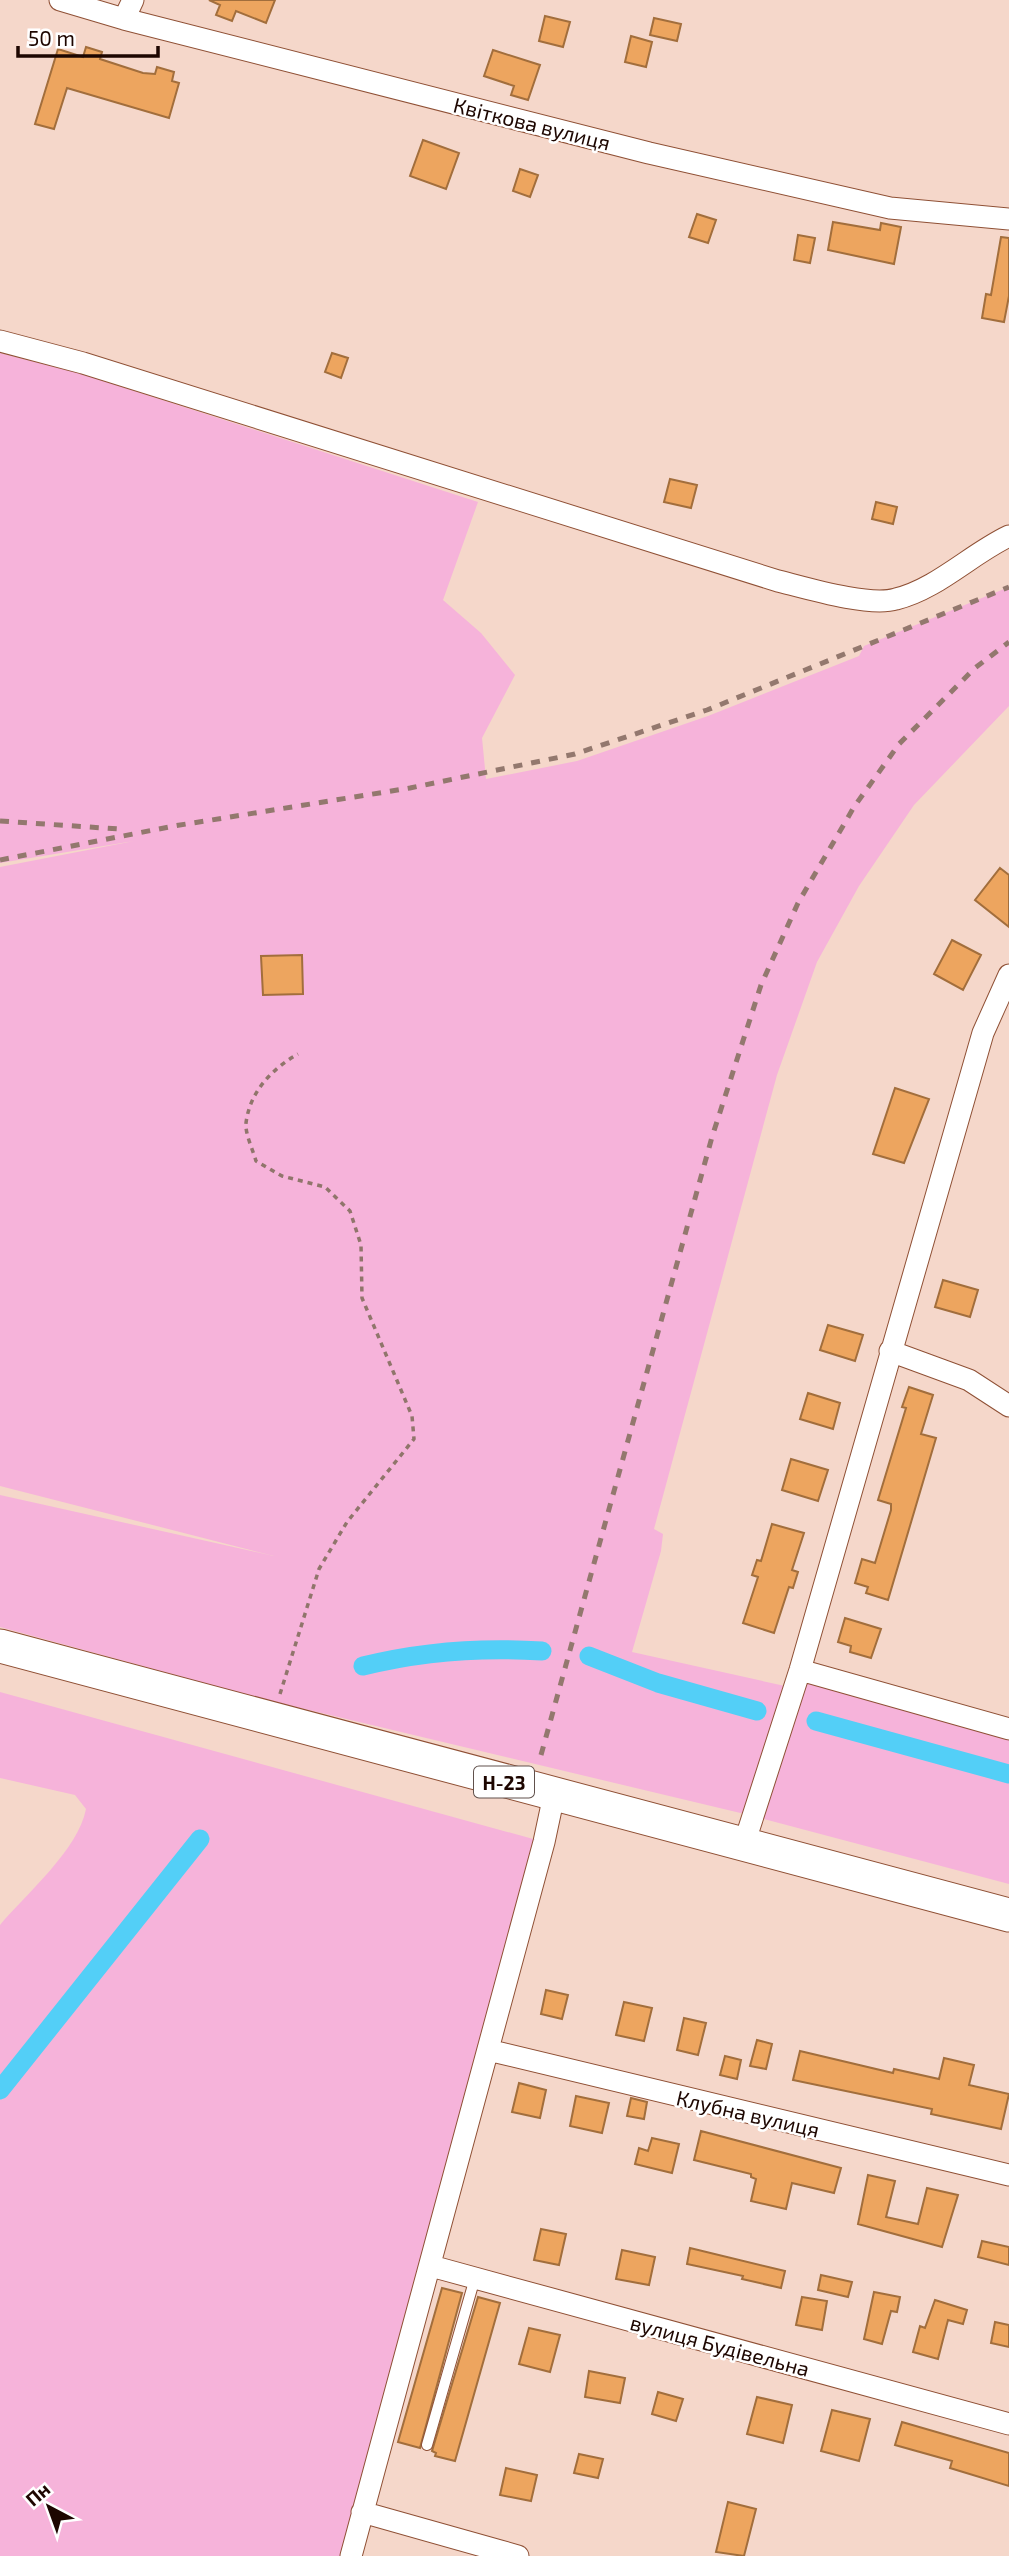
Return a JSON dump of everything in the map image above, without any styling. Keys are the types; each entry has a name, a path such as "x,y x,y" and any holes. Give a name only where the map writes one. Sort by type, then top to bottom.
{"main road":[{"name":"Н-23","path":"0,1646 1009,1915"}],"street":[{"name":"Квіткова вулиця","path":"60,0 128,10 649,153 890,208 1009,219"},
{"path":"0,341 96,367 778,581 839,595 894,600 926,586 1009,536"},
{"path":"744,1844 800,1670 982,1033 1009,975"},
{"path":"890,1352 969,1380 1009,1406"},
{"path":"800,1670 1009,1729"},
{"path":"351,2556 431,2266 554,1795"},
{"name":"Клубна вулиця","path":"488,2050 1009,2175"},
{"name":"вулиця Будівельна","path":"431,2266 1009,2424"},
{"path":"362,2512 518,2556"}],"lane":[{"path":"427,2445 475,2278"}],"path":[{"path":"272,1719 319,1569 347,1522 414,1439 412,1416 362,1298 360,1245 350,1211 325,1187 282,1177 256,1161 246,1125 255,1092 277,1066 298,1054"}],"shaded area":[{"path":"0,353 82,374 478,502 443,600 481,633 515,675 482,738 486,779 577,761 708,716 859,656 864,646 1009,587 1009,706 914,805 859,886 817,962 777,1075 654,1529 663,1534 661,1551 632,1652 794,1688 800,1670 1009,1727 1009,1884 753,1816 267,1700 0,1627 0,1495 274,1556 0,1486 0,867 134,841 0,863"},
{"path":"0,1692 544,1842 351,2556 0,2556 0,1925 62,1855 73,1840 86,1809 75,1795 0,1778"}],"building":[{"path":"209,0 275,0 266,23 236,11 232,21 216,15 220,5"},
{"path":"545,16 570,22 563,47 539,41"},
{"path":"654,18 681,24 677,41 650,35"},
{"path":"631,36 652,42 646,67 625,62"},
{"path":"86,47 102,52 100,59 143,73 155,74 157,67 174,72 172,81 179,83 169,118 67,88 54,129 35,124 58,49 83,57"},
{"path":"493,50 540,65 528,100 511,95 514,86 484,76"},
{"path":"423,140 459,153 446,189 410,176"},
{"path":"520,169 538,175 530,197 513,191"},
{"path":"697,214 716,220 708,243 689,237"},
{"path":"833,222 880,230 881,223 901,227 894,264 828,250"},
{"path":"798,235 815,238 810,263 794,260"},
{"path":"1001,237 1009,238 1009,296 1004,322 982,318 986,294 991,295"},
{"path":"332,353 348,358 341,378 325,372"},
{"path":"670,479 697,485 691,508 664,502"},
{"path":"876,502 897,507 893,524 872,519"},
{"path":"1000,868 1009,875 1009,927 975,900"},
{"path":"952,940 981,955 963,990 934,974"},
{"path":"302,955 303,994 263,995 261,956"},
{"path":"895,1088 929,1099 904,1163 873,1154"},
{"path":"943,1280 978,1290 970,1317 935,1307"},
{"path":"828,1325 863,1335 855,1361 820,1350"},
{"path":"909,1387 933,1395 921,1434 936,1438 888,1600 866,1593 868,1587 855,1583 862,1559 875,1563 891,1510 891,1504 878,1500 906,1408 902,1407"},
{"path":"808,1393 840,1403 833,1429 800,1419"},
{"path":"791,1459 828,1470 818,1501 782,1490"},
{"path":"772,1524 804,1533 792,1570 798,1572 793,1588 789,1587 774,1633 743,1623 758,1577 752,1575 757,1560 761,1561"},
{"path":"845,1618 881,1629 871,1658 850,1652 851,1646 838,1642"},
{"path":"546,1990 568,1995 562,2019 541,2014"},
{"path":"624,2002 652,2008 644,2041 616,2035"},
{"path":"684,2018 706,2023 698,2055 677,2050"},
{"path":"757,2040 772,2044 766,2069 750,2066"},
{"path":"800,2051 893,2073 894,2069 939,2079 944,2058 974,2065 969,2085 1009,2094 1001,2129 931,2114 932,2109 793,2080"},
{"path":"725,2056 741,2060 737,2079 720,2075"},
{"path":"519,2083 546,2090 540,2118 512,2112"},
{"path":"576,2096 609,2103 602,2133 570,2126"},
{"path":"631,2098 647,2102 644,2119 627,2116"},
{"path":"701,2131 841,2168 834,2193 792,2183 786,2209 751,2201 756,2179 751,2177 751,2174 694,2160"},
{"path":"652,2138 679,2144 672,2173 635,2164 639,2148 648,2151"},
{"path":"868,2175 895,2181 886,2217 918,2224 927,2188 958,2195 942,2247 858,2224"},
{"path":"541,2229 566,2234 559,2265 534,2260"},
{"path":"982,2241 1009,2247 1009,2265 978,2257"},
{"path":"690,2248 785,2271 781,2288 742,2279 743,2276 687,2264"},
{"path":"622,2250 655,2257 649,2285 616,2279"},
{"path":"821,2275 852,2282 848,2297 818,2290"},
{"path":"442,2288 462,2293 420,2448 398,2442"},
{"path":"874,2292 900,2297 897,2312 891,2311 882,2344 864,2339"},
{"path":"478,2297 500,2303 455,2461 435,2456 436,2453 432,2451"},
{"path":"802,2297 827,2301 822,2330 796,2325"},
{"path":"935,2300 967,2310 963,2324 948,2320 938,2359 913,2352 920,2326 925,2328"},
{"path":"995,2322 1009,2325 1009,2347 991,2343"},
{"path":"529,2328 560,2335 550,2372 519,2364"},
{"path":"589,2371 625,2378 620,2403 585,2397"},
{"path":"658,2392 683,2399 676,2421 652,2414"},
{"path":"757,2397 792,2405 783,2443 747,2434"},
{"path":"832,2410 870,2419 859,2461 821,2451"},
{"path":"902,2422 1009,2453 1009,2486 950,2468 952,2461 895,2445"},
{"path":"579,2454 603,2459 598,2478 574,2473"},
{"path":"506,2468 537,2475 531,2501 500,2495"},
{"path":"728,2502 756,2509 744,2556 716,2552"}],"waterway":[{"path":"363,1666 452,1651 542,1651"},
{"path":"589,1656 658,1683 757,1711"},
{"path":"816,1721 1009,1774"},
{"path":"0,2090 200,1839"}],"railway":[{"path":"0,860 174,826 410,788 575,754 707,710 1009,587"},
{"path":"541,1755 712,1137 761,985 798,903 854,807 899,744 975,668 1009,642"},
{"path":"0,821 119,829"}]}
